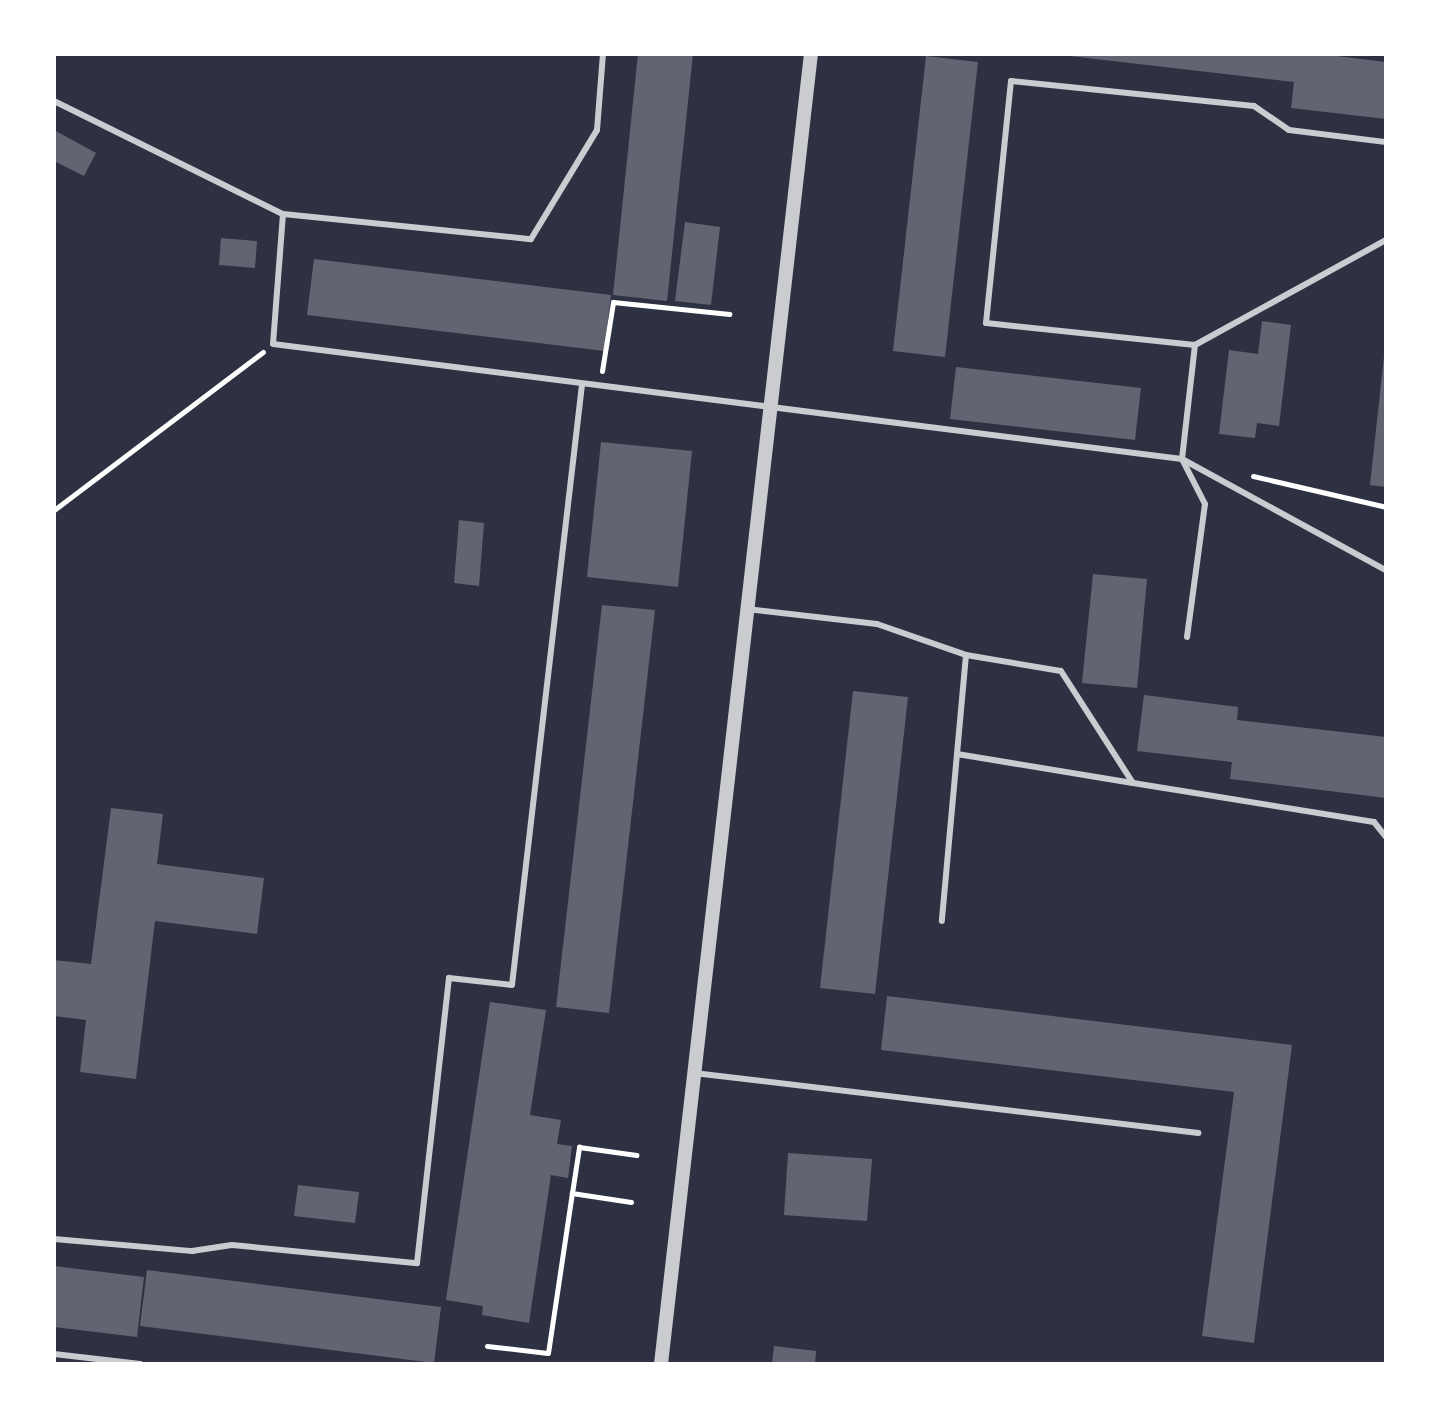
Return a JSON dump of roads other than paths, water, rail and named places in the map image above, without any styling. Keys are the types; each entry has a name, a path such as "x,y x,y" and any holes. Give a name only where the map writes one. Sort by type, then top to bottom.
{"street":[{"path":"661,1364 811,54"}],"lane":[{"path":"54,101 283,214 531,239 597,130 603,54"},
{"path":"1386,142 1289,130 1254,106 1011,81 986,323 1195,345 1386,240"},
{"path":"283,214 273,344 599,388 1182,459 1386,570"},
{"path":"1187,637 1205,504 1182,459 1195,345"},
{"path":"54,1239 192,1251 232,1245 417,1263 449,978 512,985 582,385"},
{"path":"747,609 877,624 966,655 1061,671 1133,783"},
{"path":"942,921 966,655"},
{"path":"957,754 1374,822 1386,837"},
{"path":"694,1073 1198,1133"},
{"path":"54,1354 140,1364"}]}
